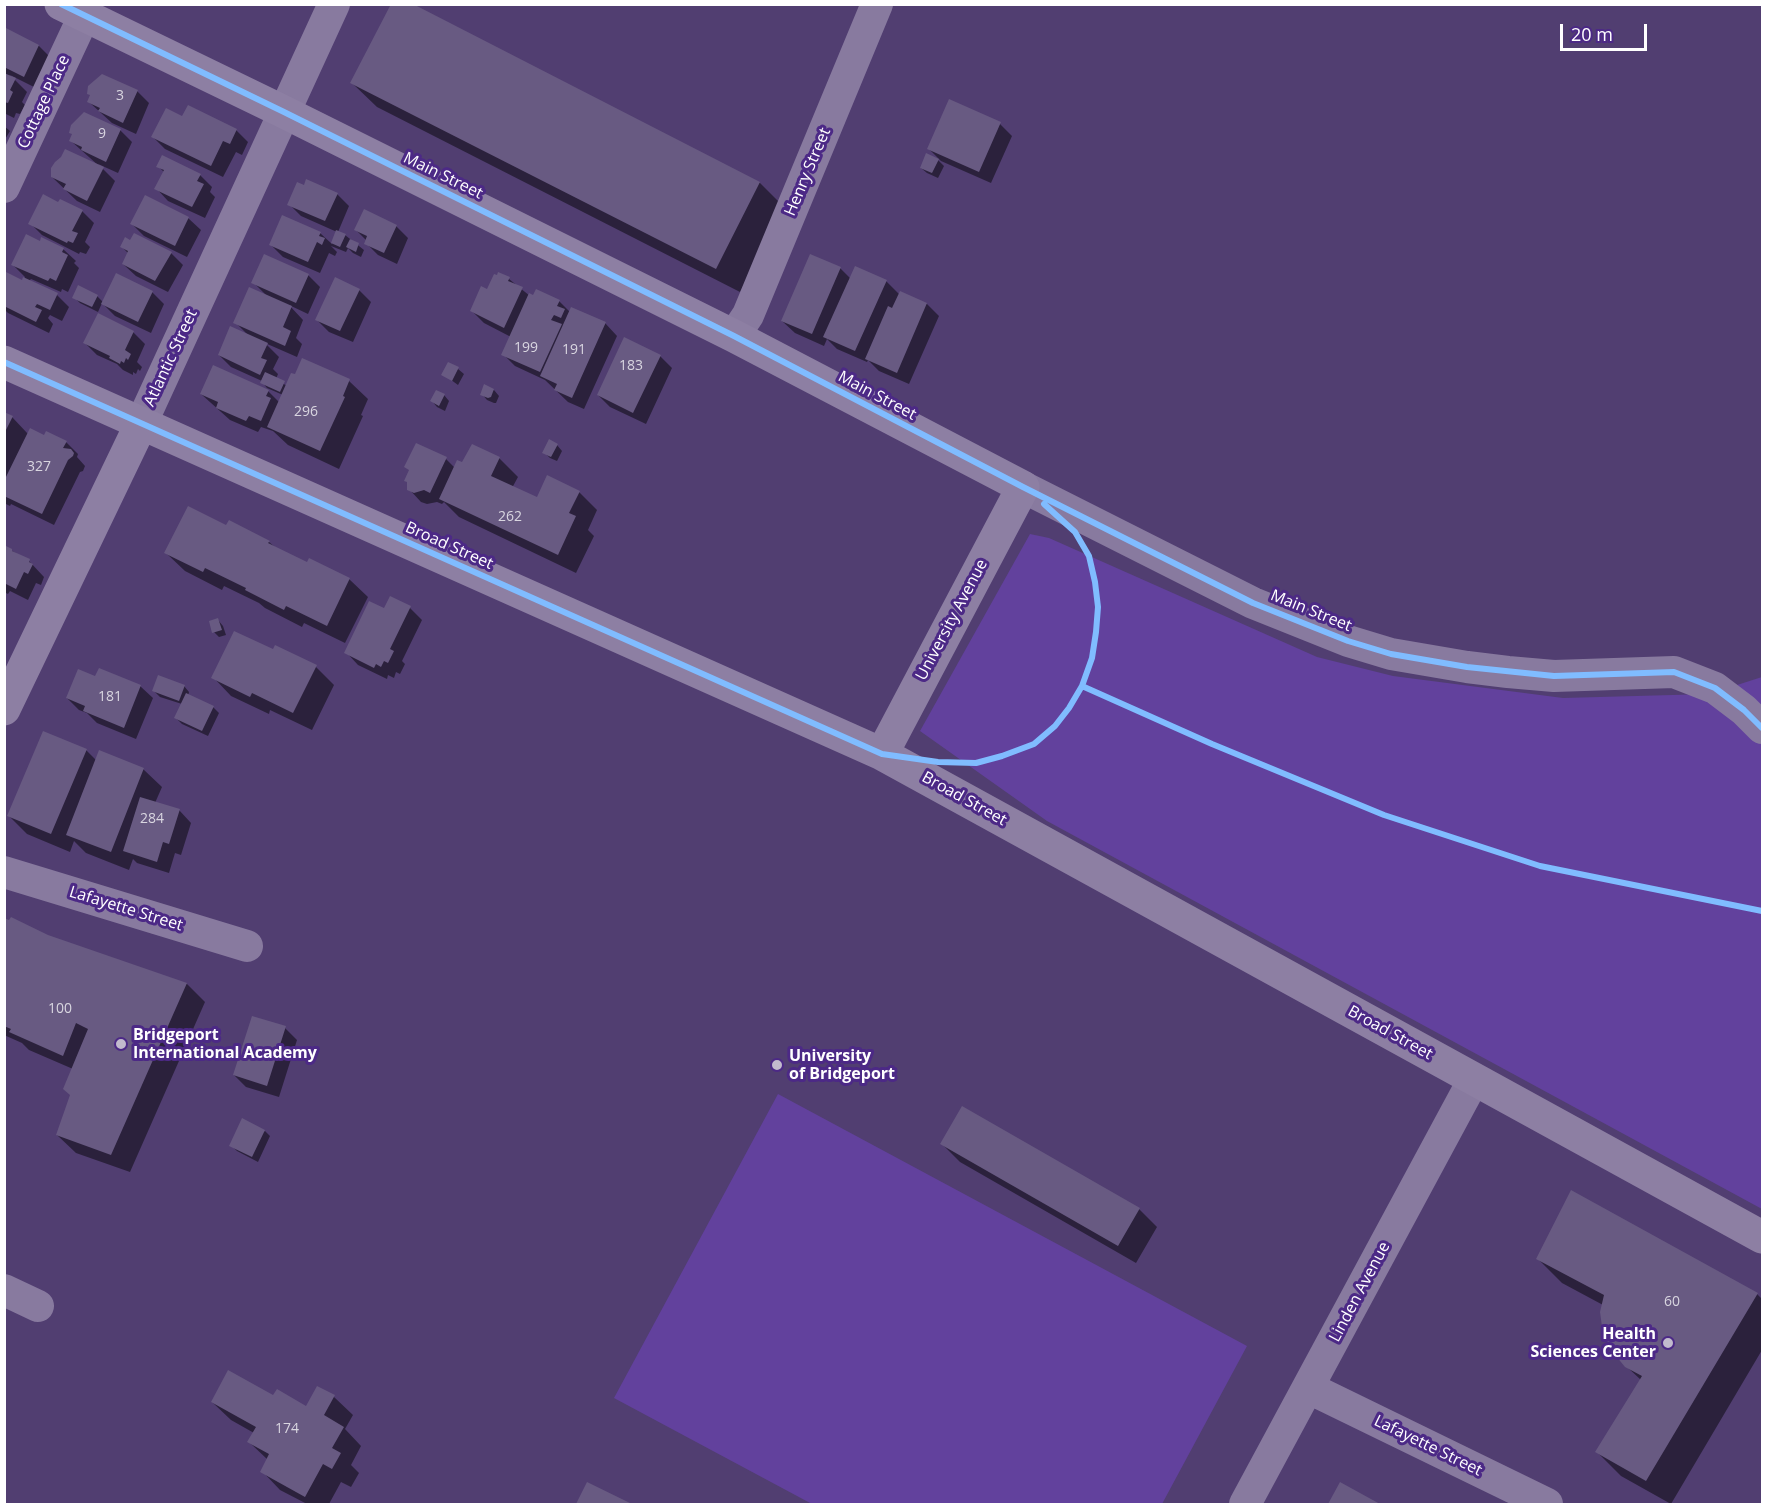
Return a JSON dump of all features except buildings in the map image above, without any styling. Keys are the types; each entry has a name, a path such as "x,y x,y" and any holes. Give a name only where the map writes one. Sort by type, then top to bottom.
{"street":[{"name":"Atlantic Street","path":"4,709 141,424 334,4"},
{"name":"Henry Street","path":"734,336 748,315 877,4"},
{"name":"Main Street","path":"73,10 284,112 734,336 1023,487 1253,603 1348,641 1391,654 1467,667 1554,676 1674,672 1715,688 1744,710 1762,728"},
{"name":"Cottage Place","path":"4,187 73,10"},
{"name":"Broad Street","path":"4,362 882,754 1762,1237"},
{"name":"University Avenue","path":"882,754 1023,487"},
{"name":"Lafayette Street","path":"4,872 247,946"},
{"name":"Linden Avenue","path":"1245,1504 1474,1079"},
{"path":"4,1290 38,1306"},
{"name":"Lafayette Street","path":"1309,1388 1547,1504"}],"shaded area":[{"path":"1030,534 1049,538 1317,657 1393,676 1563,698 1709,694 1762,677 1762,1209 1047,821 920,731"},
{"path":"778,1094 1247,1346 1162,1504 812,1504 614,1398"}],"cycle path":[{"path":"61,4 284,112 734,336 1023,487 1253,603 1348,641 1391,654 1467,667 1554,676 1674,672 1715,688 1744,710 1762,728"},
{"path":"4,362 882,754 938,762 976,763 1034,744 1055,726 1082,686 1092,658 1096,632 1098,607 1095,582 1089,556 1075,532 1044,504"},
{"path":"1082,686 1212,744 1384,815 1540,866 1762,911"}],"place":[{"name":"Bridgeport International Academy","path":"121,1044"},
{"name":"University of Bridgeport","path":"777,1065"},
{"name":"Health Sciences Center","path":"1668,1343"}]}
